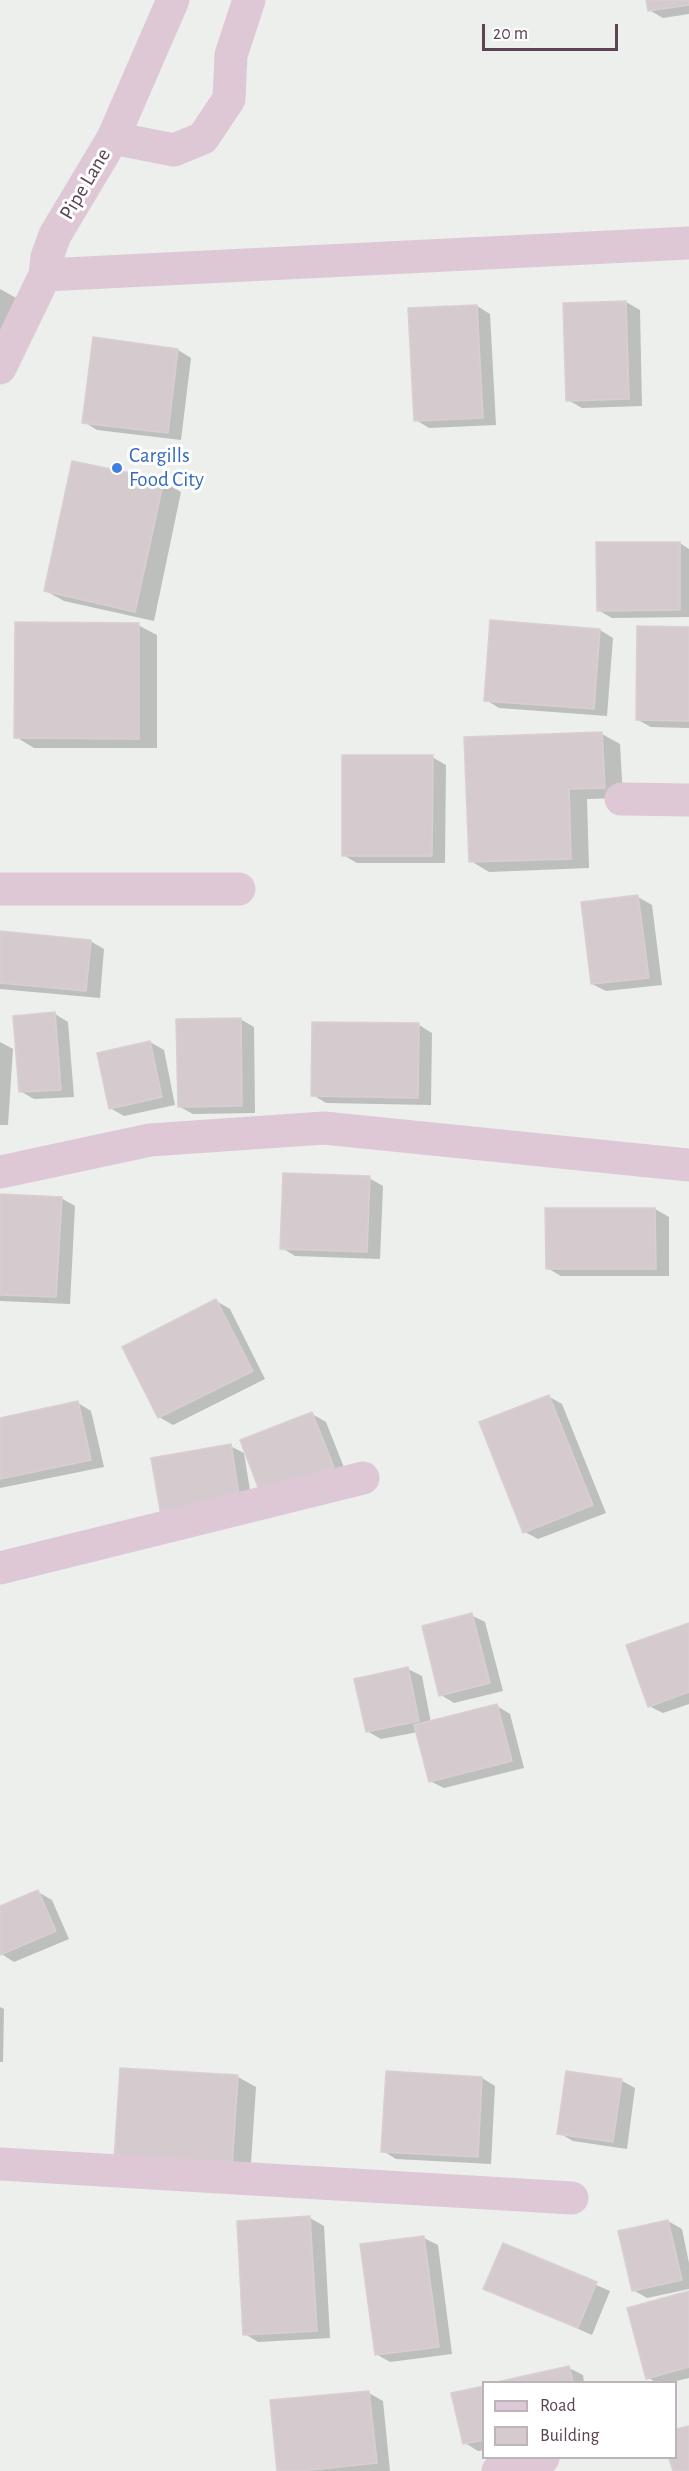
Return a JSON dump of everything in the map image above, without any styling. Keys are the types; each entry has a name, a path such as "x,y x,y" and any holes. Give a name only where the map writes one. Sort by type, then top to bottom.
{"street":[{"name":"Pipe Lane","path":"0,368 45,275 47,257 55,235 113,138 173,0"},
{"path":"113,138 174,150 202,138 229,99 231,55 249,0"},
{"path":"45,275 689,243"},
{"path":"621,799 689,800"},
{"path":"0,889 239,889"},
{"path":"0,1172 150,1140 324,1128 689,1165"},
{"path":"0,1568 363,1478"},
{"path":"0,2164 572,2198"},
{"path":"498,2471 537,2459"}],"building":[{"path":"646,0 689,0 689,5 648,11"},
{"path":"626,301 629,399 566,401 563,303"},
{"path":"477,305 483,418 414,421 408,308"},
{"path":"93,337 178,349 168,433 82,423"},
{"path":"72,461 164,480 135,612 44,591"},
{"path":"596,542 680,542 680,610 597,611"},
{"path":"490,620 600,629 594,709 484,701"},
{"path":"15,622 139,623 139,739 14,738"},
{"path":"637,626 689,627 689,721 636,720"},
{"path":"602,732 605,788 569,789 571,859 469,862 464,737"},
{"path":"342,755 433,755 432,856 342,856"},
{"path":"638,895 649,978 591,984 581,902"},
{"path":"0,931 91,940 86,991 0,983"},
{"path":"55,1012 61,1090 19,1092 13,1016"},
{"path":"241,1018 242,1106 178,1107 176,1019"},
{"path":"312,1022 419,1023 418,1098 311,1096"},
{"path":"150,1041 162,1097 109,1109 97,1053"},
{"path":"283,1173 370,1176 367,1252 280,1249"},
{"path":"0,1194 62,1197 56,1297 0,1295"},
{"path":"545,1208 655,1208 656,1269 546,1269"},
{"path":"216,1299 253,1371 158,1418 122,1347"},
{"path":"549,1395 593,1505 523,1533 479,1422"},
{"path":"78,1401 91,1460 0,1479 0,1418"},
{"path":"312,1412 334,1467 261,1495 240,1440"},
{"path":"231,1444 241,1507 162,1521 151,1458"},
{"path":"472,1613 490,1683 439,1696 422,1626"},
{"path":"689,1623 689,1692 648,1707 626,1645"},
{"path":"408,1667 419,1721 366,1732 354,1679"},
{"path":"497,1704 512,1761 429,1782 414,1725"},
{"path":"38,1890 56,1931 0,1955 0,1906"},
{"path":"120,2068 238,2075 232,2168 114,2161"},
{"path":"386,2071 482,2077 478,2157 381,2152"},
{"path":"566,2071 622,2079 613,2142 557,2134"},
{"path":"310,2216 317,2331 243,2335 237,2221"},
{"path":"668,2220 682,2280 632,2291 618,2231"},
{"path":"424,2236 439,2347 375,2355 360,2244"},
{"path":"503,2243 597,2282 578,2328 483,2289"},
{"path":"689,2291 689,2367 646,2379 627,2308"},
{"path":"569,2366 573,2381 502,2381"},
{"path":"482,2386 482,2440 463,2444 451,2393"},
{"path":"369,2391 377,2463 301,2471 277,2471 270,2400"},
{"path":"689,2426 689,2471 673,2471 669,2459 677,2459 677,2429"}],"place":[{"name":"Cargills Food City","path":"117,468"}]}
